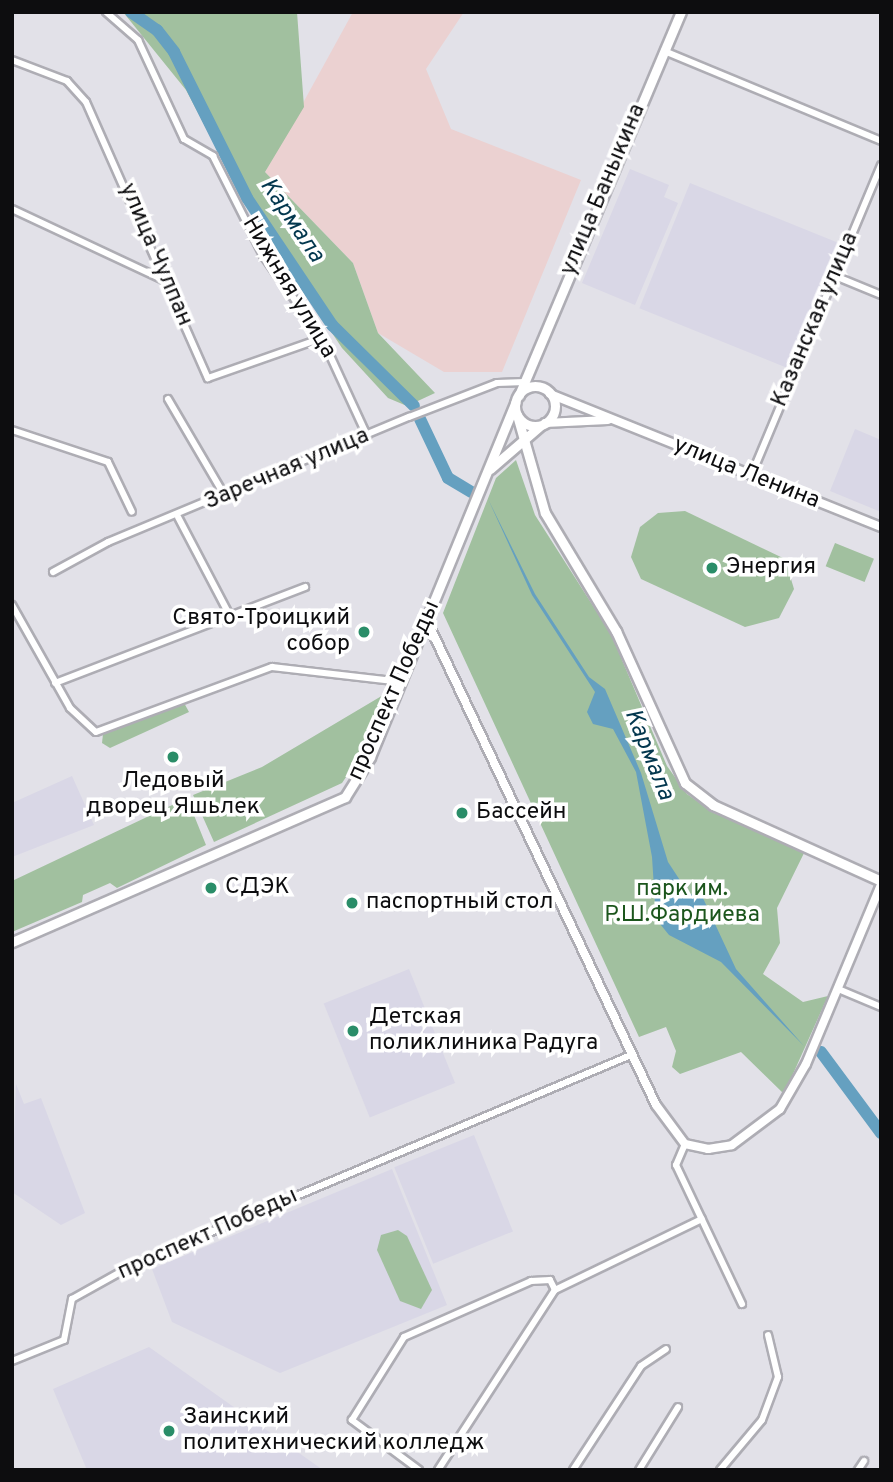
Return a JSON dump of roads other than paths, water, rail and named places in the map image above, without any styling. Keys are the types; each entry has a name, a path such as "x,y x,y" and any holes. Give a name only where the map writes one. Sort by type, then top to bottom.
{"main road":[{"name":"улица Баныкина","path":"525,382 681,12"},
{"path":"489,470 543,424 554,410 551,394 536,386 531,369"},
{"name":"проспект Победы","path":"12,942 337,803 363,773 525,382"},
{"path":"536,386 517,399 517,415 545,513 616,631 685,783 713,806 881,883"},
{"path":"517,415 543,424"}],"street":[{"name":"Нижняя улица","path":"106,12 138,40 184,139 213,156 263,255 322,338 367,436"},
{"path":"664,51 881,141"},
{"name":"улица Чулпан","path":"12,60 80,92 208,378 322,338"},
{"name":"Казанская улица","path":"751,476 881,165"},
{"path":"12,209 166,281"},
{"path":"835,276 881,295"},
{"name":"Заречная улица","path":"53,572 409,417 497,383 525,382"},
{"name":"улица Ленина","path":"551,394 881,527"},
{"path":"168,399 225,496"},
{"path":"543,424 611,420"},
{"path":"12,430 108,462 132,512"},
{"path":"178,517 229,614"},
{"path":"55,683 213,626 229,614 305,587"},
{"path":"12,605 70,708 88,730 106,732 272,667 402,682"},
{"path":"427,621 666,1126 685,1144 708,1149 746,1139 780,1109 819,1035 881,883"},
{"path":"838,989 881,1007"},
{"name":"проспект Победы","path":"12,1361 64,1340 72,1299 135,1264 631,1055"},
{"path":"685,1144 676,1165 742,1304"},
{"path":"438,1470 555,1290 702,1219"},
{"path":"419,1470 356,1426 353,1414 404,1337 531,1281 550,1280 555,1290"},
{"path":"720,1470 762,1420 778,1377 768,1335"},
{"path":"573,1470 641,1366 666,1349"},
{"path":"639,1470 678,1407"},
{"path":"858,1470 864,1461"}],"water":[{"path":"488,499 535,594 589,677 605,689 641,773 668,862 689,894 702,896 736,969 804,1046 721,962 669,935 656,919 652,857 636,772 613,729 593,724 587,712 595,692 532,595"}],"waterway":[{"name":"Кармала","path":"131,12 157,30 174,52 247,198 332,325 414,406"},
{"name":"Кармала","path":"420,419 448,478 471,492"},
{"name":"Кармала","path":"821,1052 881,1133"}],"place":[{"name":"Энергия","path":"712,568"},
{"name":"Свято-Троицкий собор","path":"364,632"},
{"name":"Ледовый дворец Яшьлек","path":"173,757"},
{"name":"Бассейн","path":"462,813"},
{"name":"СДЭК","path":"211,888"},
{"name":"паспортный стол","path":"352,903"},
{"name":"Детская поликлиника Радуга","path":"353,1031"},
{"name":"Заинский политехнический колледж","path":"169,1431"}],"park label":[{"name":"парк им. Р.Ш.Фардиева","path":"682,903"}]}
